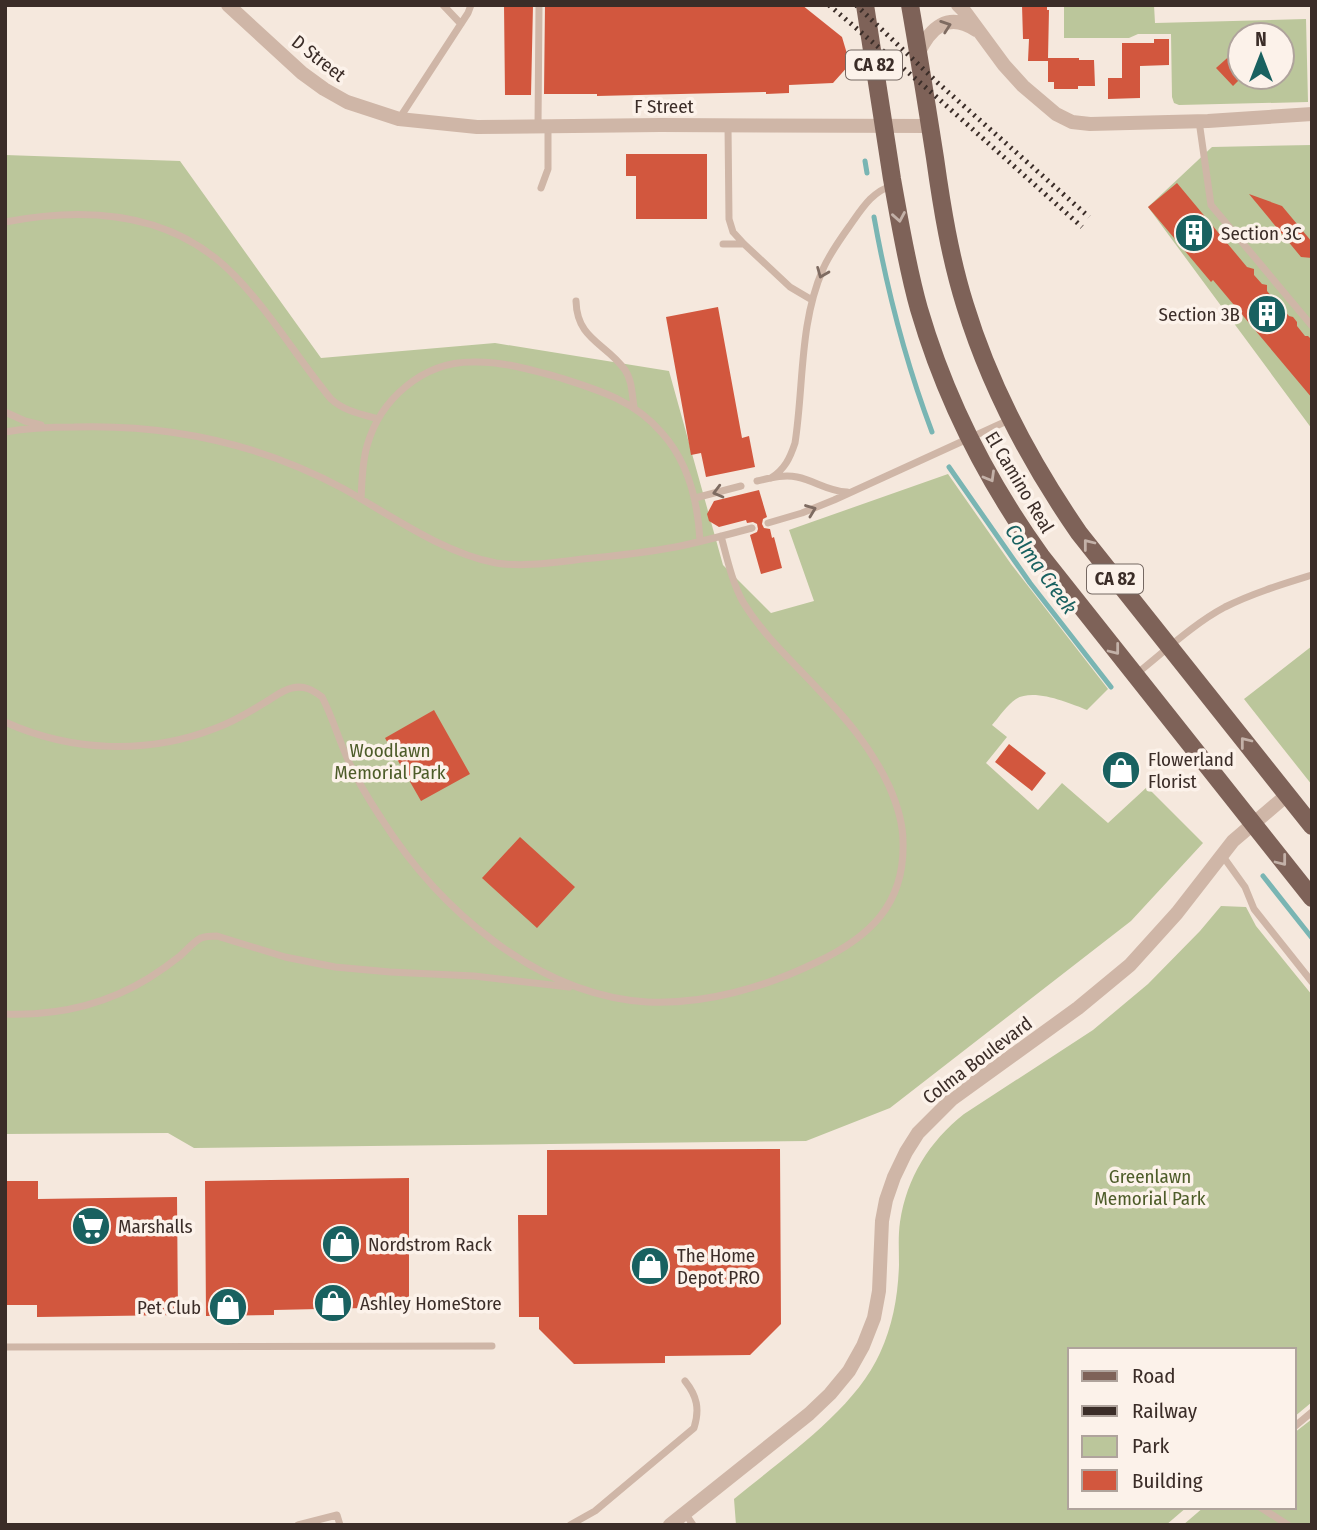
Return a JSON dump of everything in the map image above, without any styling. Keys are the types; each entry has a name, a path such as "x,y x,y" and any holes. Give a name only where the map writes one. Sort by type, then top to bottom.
{"main road":[{"name":"El Camino Real","path":"865,5 907,259 920,311 947,390 969,438 1000,495 1031,542 1312,898"},
{"name":"El Camino Real","path":"910,5 943,215 959,287 982,356 1010,419 1048,487 1079,533 1312,826"}],"street":[{"path":"958,5 1023,86 1056,114 1072,122 1090,124 1199,121 1312,114"},
{"name":"D Street","path":"232,7 302,74 324,89 346,102 399,119"},
{"path":"918,54 934,30 953,21 967,24 983,35"},
{"name":"F Street","path":"399,119 477,127 930,126"},
{"name":"Colma Boulevard","path":"670,1525 689,1519 830,1394 849,1371 874,1318 879,1291 882,1221 886,1200 894,1177 918,1133 952,1099 1078,1008 1130,965 1177,913 1233,841 1287,795"}],"lane":[{"path":"443,5 461,24"},
{"path":"399,119 471,5"},
{"path":"539,5 543,126 548,169 541,188"},
{"path":"1199,121 1211,205 1312,326"},
{"path":"728,125 729,219 733,232 790,287 812,300"},
{"path":"771,478 786,464 795,443 807,331 812,300 822,270 868,200 878,191 893,184"},
{"path":"5,222 49,216 107,216 142,222 186,238 236,276 336,404 349,411 378,419"},
{"path":"723,244 744,244"},
{"path":"576,301 578,320 582,328 626,372 634,407"},
{"path":"361,499 368,443 378,419 395,396 417,378 442,367 471,362 506,365 605,393 634,407 649,419 671,443 685,469 695,498 700,541"},
{"path":"5,412 52,428"},
{"path":"768,523 852,493 1010,419"},
{"path":"5,432 112,427 173,432 237,444 298,466 457,550 508,564 521,565 667,548 752,528"},
{"path":"757,481 780,476 797,477 828,490 852,493"},
{"path":"695,498 741,486"},
{"path":"5,1014 50,1014 113,997 167,967 201,938 217,936 285,957 335,967 502,978 587,990 627,999 666,1002 722,995 778,979 830,956 859,938 883,913 897,886 903,858 899,811 875,758 853,727 781,651 751,614 739,594 720,536"},
{"path":"1135,676 1210,616 1261,592 1312,575"},
{"path":"5,722 49,737 82,744 113,747 158,744 187,738 221,726 291,688 300,687 315,691 326,705 348,761 369,799 395,840 434,886 473,924 508,951 540,971 587,990"},
{"path":"1222,855 1245,887 1254,909 1312,982"},
{"path":"5,1348 492,1346"},
{"path":"570,1525 595,1511 694,1428 698,1416 694,1392 685,1381"},
{"path":"1296,1425 1312,1412"},
{"path":"1263,1509 1288,1525"},
{"path":"298,1525 337,1515 340,1525"}],"green space":[{"path":"1064,5 1154,5 1155,23 1226,21 1226,91 1296,91 1296,21 1230,21 1306,19 1308,102 1179,105 1174,103 1172,97 1171,34 1138,34 1129,38 1064,38"},
{"path":"1312,145 1312,429 1148,207 1212,147"},
{"name":"Woodlawn Memorial Park","path":"5,155 180,161 321,358 495,343 669,371 723,565 771,613 814,601 789,530 948,474 1011,564 1108,689 1087,710 1042,696 1023,696 1016,699 992,725 1007,737 986,763 1038,810 1062,783 1108,823 1147,787 1203,843 1131,921 890,1108 806,1141 194,1148 168,1133 5,1134"},
{"path":"1312,646 1312,785 1244,699"},
{"name":"Greenlawn Memorial Park","path":"1221,906 1246,907 1256,926 1312,995 1312,1402 1296,1415 1296,1348 1068,1348 1068,1509 1185,1509 1166,1525 736,1525 734,1499 835,1414 853,1395 880,1353 896,1299 899,1227 903,1206 914,1175 940,1136 964,1114 1093,1030 1148,984"},
{"path":"1312,1419 1312,1525 1183,1525 1202,1509 1296,1509 1296,1431"}],"building":[{"path":"504,5 533,5 531,95 505,95"},
{"path":"545,5 802,5 842,37 850,64 833,83 789,85 789,93 597,96 544,94"},
{"path":"1022,5 1047,5 1048,58 1094,60 1095,86 1054,89 1054,82 1048,82 1048,61 1028,61 1029,39 1023,39"},
{"path":"1154,39 1169,39 1169,65 1140,66 1140,98 1108,99 1108,78 1122,78 1122,43 1154,43"},
{"path":"1226,59 1226,79 1216,68"},
{"path":"626,154 707,154 707,219 636,219 636,176 626,176"},
{"path":"1177,183 1247,267 1254,269 1254,275 1262,284 1267,285 1267,291 1275,300 1281,302 1281,307 1293,317 1305,336 1312,340 1312,398 1148,207"},
{"path":"1249,194 1282,206 1312,242 1312,258 1301,257"},
{"path":"718,307 742,438 749,436 755,467 706,477 701,453 691,455 666,317"},
{"path":"759,490 767,517 762,524 764,528 770,529 772,538 774,537 782,568 761,574 750,535 757,532 757,524 747,523 746,520 719,527 709,521 707,514 714,501"},
{"path":"434,710 470,774 421,801 385,738"},
{"path":"1009,744 1046,773 1032,791 995,762"},
{"name":"Flowerland Florist","path":"1127,753 1138,762 1138,768 1115,786 1103,772"},
{"path":"520,837 575,887 537,928 482,878"},
{"name":"The Home Depot PRO","path":"780,1149 781,1324 750,1355 665,1356 665,1363 574,1364 539,1329 539,1317 519,1317 518,1215 547,1215 547,1150"},
{"name":"Nordstrom Rack","path":"409,1178 409,1307 274,1310 274,1315 206,1316 205,1181"},
{"name":"Marshalls","path":"5,1181 38,1181 38,1199 177,1197 178,1315 37,1317 37,1305 5,1305"}],"waterway":[{"name":"Colma Creek","path":"865,161 867,173"},
{"name":"Colma Creek","path":"874,217 898,326 932,432"},
{"name":"Colma Creek","path":"949,467 1030,583 1111,687"},
{"name":"Colma Creek","path":"1263,876 1312,938"}],"railway":[{"path":"829,5 1082,227"},
{"path":"856,5 938,83 1089,217"}],"place":[{"name":"Section 3C","path":"1194,233"},
{"name":"Section 3B","path":"1267,314"},
{"name":"Flowerland Florist","path":"1121,770"},
{"name":"Marshalls","path":"91,1226"},
{"name":"Nordstrom Rack","path":"341,1244"},
{"name":"The Home Depot PRO","path":"650,1266"},
{"name":"Ashley HomeStore","path":"333,1303"},
{"name":"Pet Club","path":"228,1307"}]}
